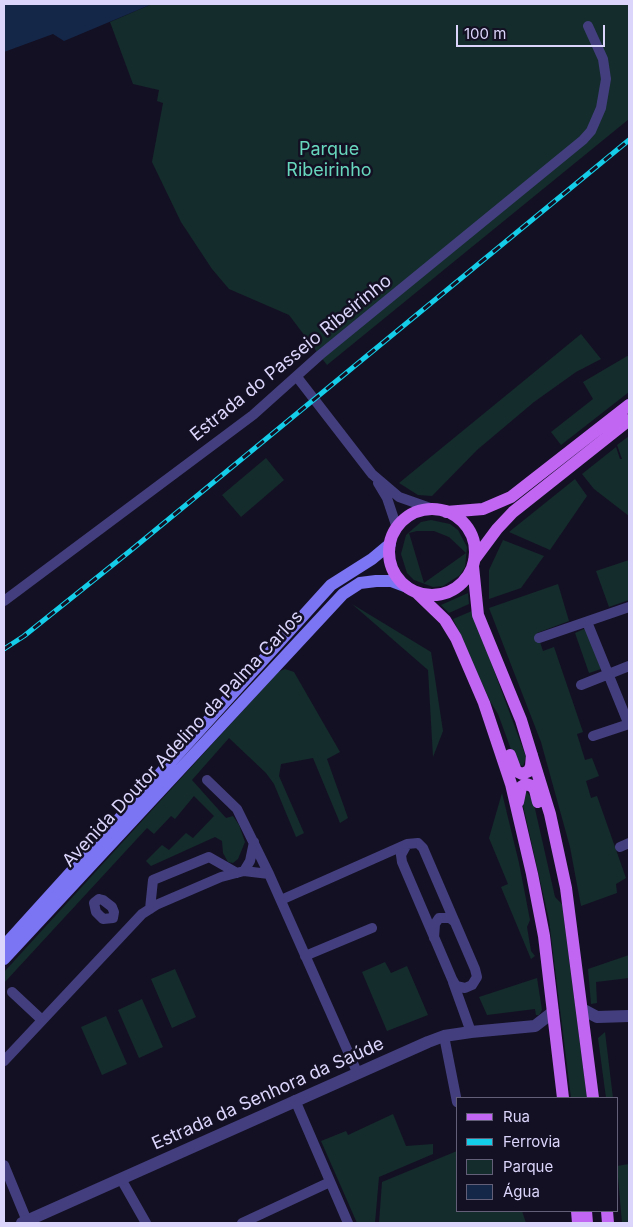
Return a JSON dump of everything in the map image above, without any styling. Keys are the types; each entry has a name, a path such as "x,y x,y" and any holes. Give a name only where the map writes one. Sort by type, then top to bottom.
{"main road":[{"path":"563,1097 544,936 519,814 484,703 456,638 445,620 412,590 392,568 390,544 397,528 410,515 439,511 483,509 511,497 629,405"},
{"path":"412,590 431,596 444,594 457,588 466,578 473,563 497,529 513,512 629,420"},
{"path":"439,511 458,518 467,527 473,540 473,563 478,615 532,752 550,814 566,888 593,1097"},
{"name":"Avenida Doutor Adelino da Palma Carlos","path":"4,946 332,585 372,559 390,544"},
{"name":"Avenida Doutor Adelino da Palma Carlos","path":"4,959 343,594 360,583 376,581 391,581 412,590"},
{"path":"484,703 498,718 516,771 522,774 528,771 531,766 532,752"},
{"path":"519,814 519,792 526,784 532,786 535,790 556,878 566,888"}],"street":[{"name":"Estrada do Passeio Ribeirinho","path":"4,601 254,415 320,355 576,146 590,131 601,108 606,79 603,59 588,26"},
{"path":"297,377 372,474 387,498 397,528"},
{"path":"372,474 399,497 439,511"},
{"path":"539,638 629,607"},
{"path":"587,622 629,724 593,736"},
{"path":"581,685 629,666"},
{"path":"206,780 237,810 254,842 270,874 357,1072"},
{"path":"240,872 250,861 254,842"},
{"path":"281,900 407,844 418,842 423,848 477,977 472,985 465,988 456,986 434,941 402,862 401,855 407,844"},
{"path":"387,853 394,854 402,862"},
{"path":"150,908 153,880 209,857 240,872"},
{"path":"4,1061 150,908 220,877 240,872 270,874"},
{"path":"421,909 430,915 437,916 445,908 446,901"},
{"path":"113,918 127,930"},
{"path":"434,941 435,924 439,918 450,918 455,922"},
{"path":"306,956 372,928"},
{"path":"452,979 471,1032"},
{"path":"12,992 42,1020"},
{"path":"582,1009 597,1017 629,1016"},
{"path":"553,1012 535,1026 556,1036"},
{"path":"585,1033 594,1024 612,1018"},
{"name":"Estrada da Senhora da Saúde","path":"24,1222 121,1180 357,1072 444,1036 535,1026"},
{"path":"444,1036 456,1097"},
{"path":"295,1100 348,1223"},
{"path":"4,1165 24,1222"},
{"path":"121,1180 146,1223"},
{"path":"242,1223 330,1182"}],"green space":[{"name":"Parque Ribeirinho","path":"152,4 629,4 629,119 327,365 289,315 229,289 212,269 181,222 152,162 163,103 157,101 159,90 133,84 110,22"},
{"path":"581,334 601,359 576,372 534,402 477,450 432,496 418,495 399,483"},
{"path":"629,355 629,392 561,445 551,432 593,399 583,382"},
{"path":"629,436 629,516 594,489 582,474 616,447 620,459 622,459 617,445"},
{"path":"266,458 284,480 241,517 222,495"},
{"path":"575,479 587,496 550,550 509,532"},
{"path":"431,520 450,524 458,530 467,547 465,567 460,575 443,586 433,587 414,580 407,573 401,554 406,535 421,522","holes":["434,531 449,537 466,553 424,583 409,533"]},
{"path":"503,540 544,556 521,588 489,599 489,570"},
{"path":"629,560 629,600 609,607 596,571"},
{"path":"558,584 569,621 537,633 543,651 554,647 583,732 577,734 585,760 592,758 599,776 586,781 591,798 597,796 626,878 616,884 617,893 581,906 570,847 541,742 489,608"},
{"path":"468,593 469,604 449,613 441,605"},
{"path":"352,604 431,652 443,731 433,757 428,670"},
{"path":"472,611 526,757 523,766 516,763 498,714 490,701 453,619"},
{"path":"586,628 601,669 589,673 575,633"},
{"path":"285,669 294,672 340,752 327,759 348,818 340,823 313,758 281,764 279,776 304,833 296,837 274,784 266,773 229,738 192,780 226,818 233,816 239,825 245,842 238,859 233,863 228,862 223,853 222,841 215,837 151,866 146,861 162,845 169,850 186,833 193,838 214,816 194,796 175,819 171,816 154,834 147,828 4,983 4,972 278,672"},
{"path":"526,791 533,800 555,897 562,904 587,1097 571,1097 549,920 522,801"},
{"path":"502,793 519,863 530,920 527,927 531,951 535,956 531,959 501,887 508,884 489,838"},
{"path":"629,955 629,978 596,982 597,1003 591,1004 588,969"},
{"path":"385,962 391,973 407,966 428,1015 387,1031 362,972"},
{"path":"175,969 196,1017 172,1028 151,979"},
{"path":"537,978 542,1010 539,1015 536,1015 535,1009 487,1015 479,997"},
{"path":"142,999 163,1047 139,1058 118,1010"},
{"path":"106,1016 127,1064 102,1075 81,1027"},
{"path":"605,1032 613,1097 606,1097 598,1038"},
{"path":"393,1114 406,1146 433,1144 433,1154 379,1177 375,1223 357,1223 321,1141 346,1131 348,1135"},
{"path":"456,1151 456,1212 522,1212 526,1223 379,1223 382,1182"},
{"path":"629,1164 629,1223 622,1223 618,1166"}],"water":[{"path":"4,4 152,4 64,41 53,34 4,52"}],"railway":[{"path":"4,649 24,636 130,551 629,140"}]}
